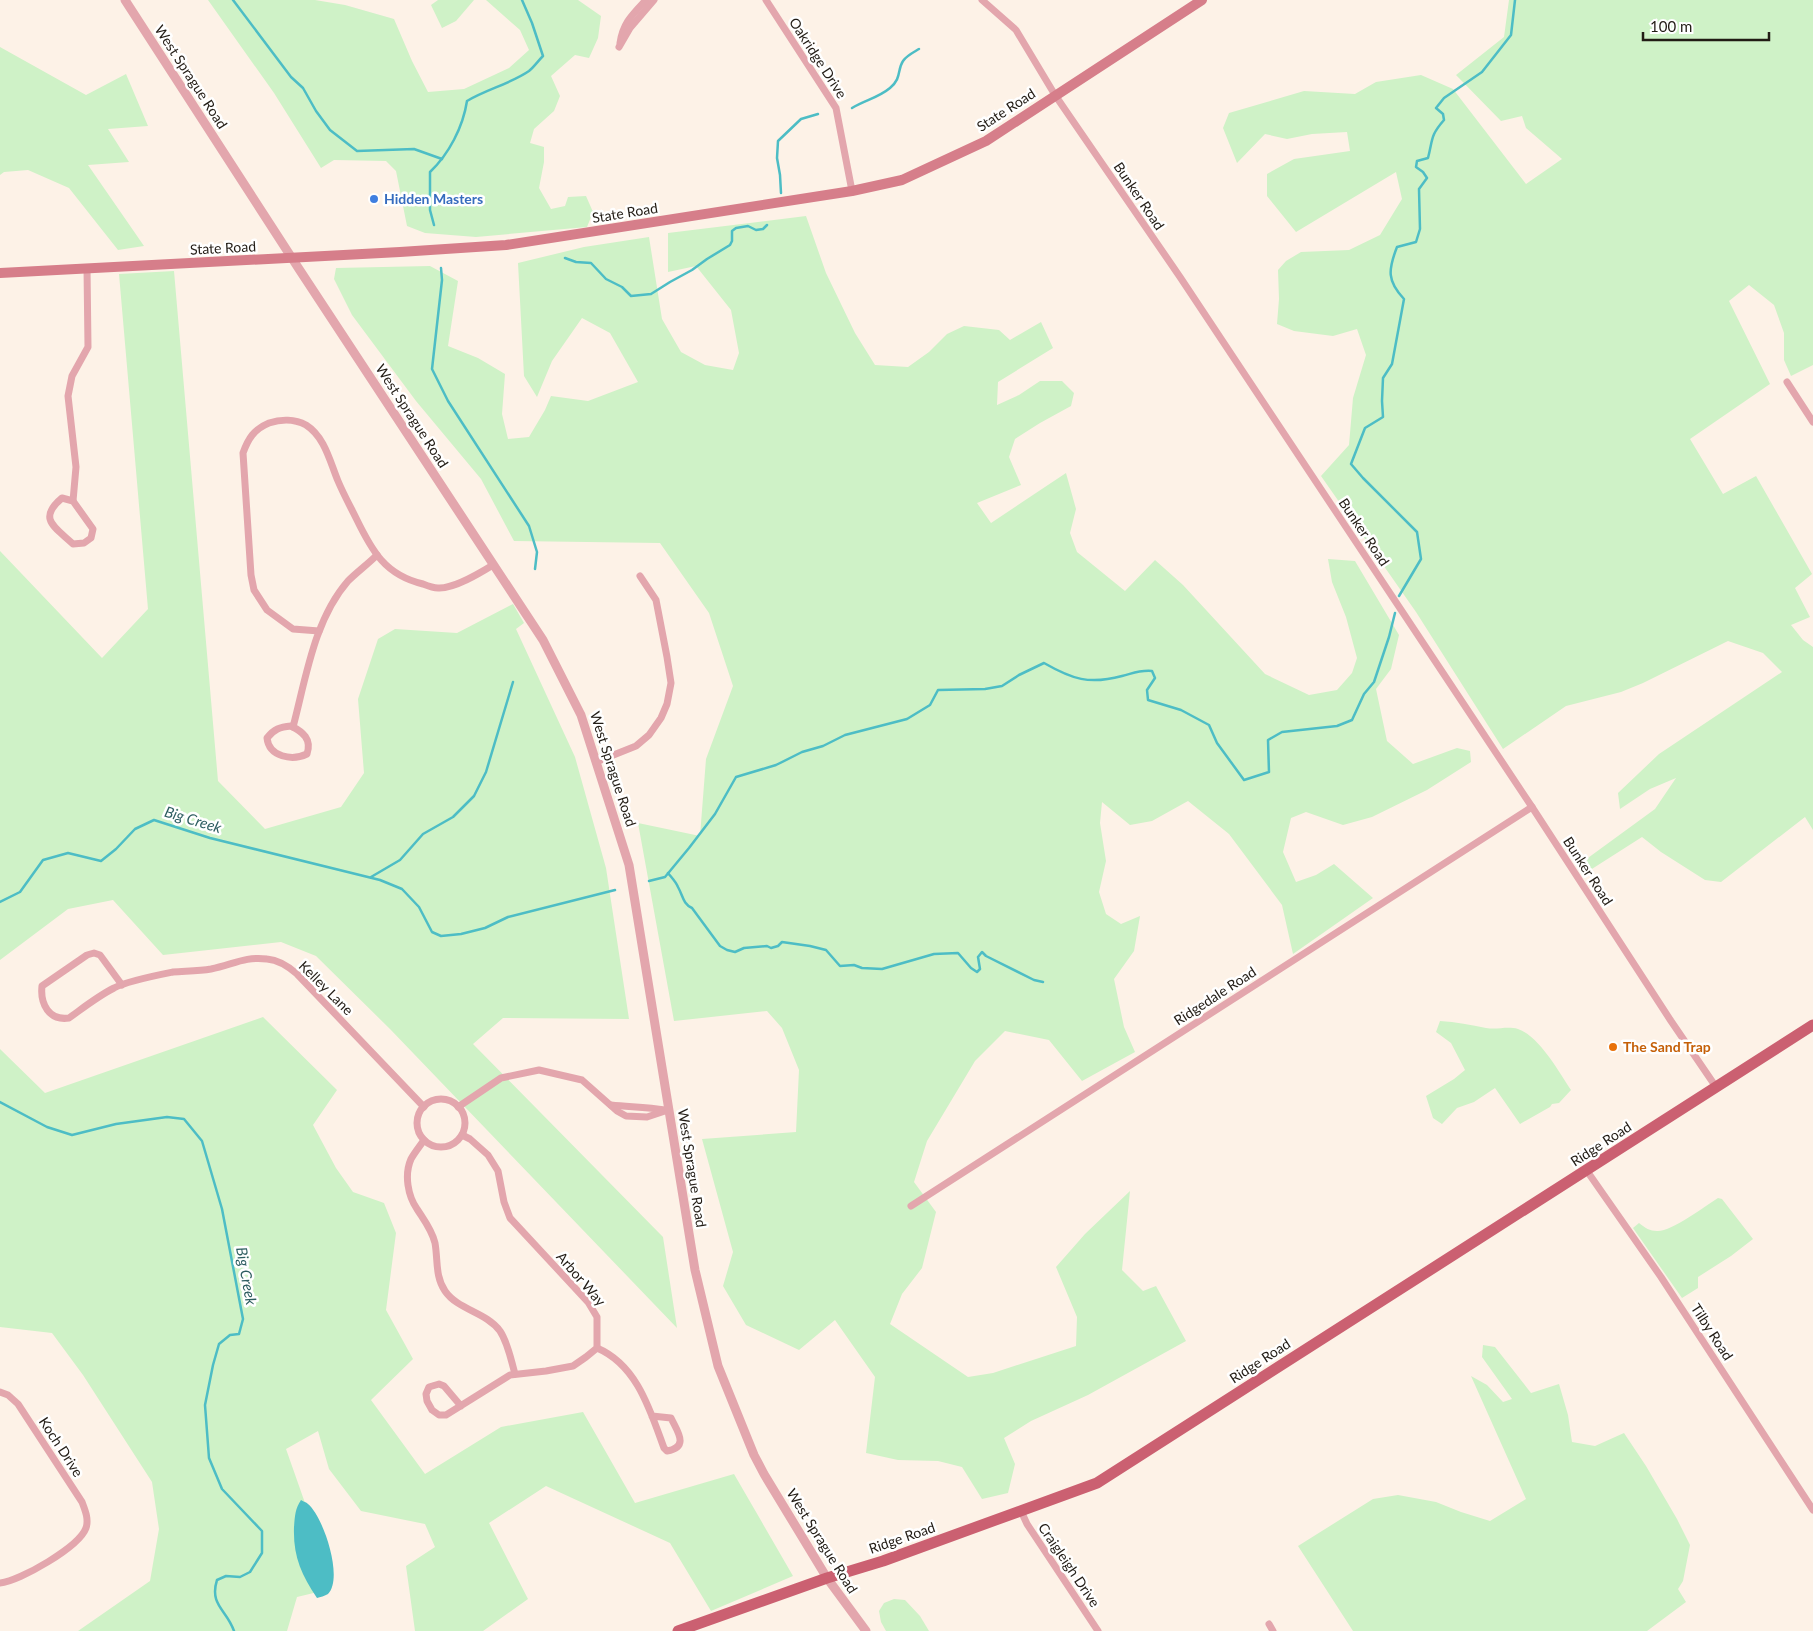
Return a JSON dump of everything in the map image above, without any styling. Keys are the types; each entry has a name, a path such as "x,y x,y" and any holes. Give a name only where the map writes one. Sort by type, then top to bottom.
{"main road":[{"name":"State Road","path":"0,273 506,245 852,191 902,180 986,141 1202,0"},
{"name":"Ridge Road","path":"678,1631 827,1578 883,1561 1097,1483 1813,1025"}],"street":[{"name":"West Sprague Road","path":"125,0 291,257 543,640 581,715 629,865 695,1270 718,1366 758,1461 827,1578 866,1631"},
{"path":"646,0 628,19 622,30 619,47 630,28 654,0"},
{"name":"Oakridge Drive","path":"766,0 836,108 852,191"},
{"name":"Bunker Road","path":"982,0 1016,30 1055,95 1185,285 1716,1087"},
{"path":"73,501 62,498 53,506 49,514 50,522 73,544 84,543 92,538 93,529 73,501 76,467 68,396 72,376 88,347 87,268"},
{"path":"1787,382 1813,422"},
{"path":"319,630 293,629 267,610 254,590 251,576 244,453 249,438 264,425 275,421 292,420 307,426 317,436 325,449 338,481 367,540 377,556 390,570 409,581 439,588 470,580 493,565"},
{"path":"293,727 319,630 339,593 349,581 377,556"},
{"path":"596,762 636,746 649,735 661,718 667,704 671,684 656,600 640,576"},
{"path":"281,727 293,727 302,732 308,740 309,748 307,754 299,758 292,758 275,753 268,746 267,738 273,730 281,727"},
{"name":"Ridgedale Road","path":"911,1206 1532,807"},
{"name":"Kelley Lane","path":"122,986 100,955 94,953 87,955 42,986 41,996 45,1007 54,1016 60,1019 69,1018 115,988 172,972 209,970 227,966 243,958 266,958 279,961 297,974 424,1107"},
{"path":"458,1107 501,1078 539,1070 582,1080 617,1111 626,1116 647,1117 668,1110"},
{"path":"437,1100 452,1102 458,1107 463,1113 465,1120 462,1135 457,1141 444,1147 430,1144 424,1140 418,1127 420,1113 424,1107 430,1102 437,1100"},
{"name":"Arbor Way","path":"462,1135 470,1139 488,1155 498,1171 504,1202 510,1218 588,1302 598,1317 597,1348"},
{"path":"424,1140 411,1160 408,1182 410,1196 430,1228 435,1243 437,1272 445,1291 458,1304 484,1317 499,1329 504,1337 515,1374"},
{"name":"Tilby Road","path":"1587,1171 1662,1278 1813,1510"},
{"path":"461,1406 444,1386 438,1384 429,1387 426,1394 427,1401 432,1410 440,1415 446,1415 461,1406 510,1374 546,1371 573,1366 597,1348 622,1363 638,1386 664,1448 667,1451 678,1447 681,1438 671,1418 652,1416"},
{"name":"Koch Drive","path":"0,1392 8,1395 18,1404 82,1502 86,1513 87,1526 77,1542 44,1564 27,1575 0,1583"},
{"name":"Craigleigh Drive","path":"1021,1511 1027,1524 1098,1631"},
{"path":"1268,1624 1274,1631"}],"green space":[{"path":"208,0 315,0 345,5 394,19 428,92 464,89 509,68 529,50 520,30 486,0 578,0 601,16 598,38 589,58 575,55 551,76 560,96 554,111 534,129 530,143 544,147 544,162 539,188 551,209 565,206 568,197 586,196 593,212 587,227 476,237 425,233 407,226 396,171 386,161 334,160 321,168 274,93"},
{"path":"438,0 474,0 456,21 442,28 431,5"},
{"path":"1509,0 1813,0 1813,365 1791,376 1784,360 1784,333 1774,305 1749,285 1729,301 1770,384 1690,439 1723,494 1756,476 1812,574 1795,588 1810,617 1791,625 1803,640 1813,647 1813,830 1805,817 1721,882 1705,880 1661,852 1642,837 1584,874 1581,863 1655,809 1676,778 1650,789 1620,809 1618,793 1659,754 1782,672 1763,653 1728,641 1621,692 1566,706 1503,749 1416,612 1321,476 1349,445 1353,398 1366,355 1357,329 1333,336 1294,331 1277,324 1279,299 1278,270 1286,261 1301,252 1349,250 1380,235 1402,199 1396,172 1296,232 1267,196 1267,174 1294,159 1350,151 1347,132 1312,134 1287,139 1265,134 1237,163 1223,128 1229,113 1304,91 1355,94 1376,82 1421,75 1453,89 1526,184 1562,159 1526,128 1522,116 1501,121 1456,75 1504,37"},
{"path":"0,47 86,95 126,74 148,126 108,129 129,162 88,165 144,246 118,250 69,188 28,170 4,172 0,175"},
{"path":"806,216 826,273 855,333 875,365 908,367 929,352 947,334 964,326 999,330 1010,340 1041,322 1053,348 998,382 997,405 1019,395 1040,381 1062,381 1074,393 1071,406 1015,439 1009,457 1021,485 977,503 991,523 1066,473 1076,509 1070,533 1077,552 1125,591 1155,560 1183,585 1265,674 1309,695 1337,690 1352,673 1357,658 1346,617 1332,582 1328,559 1355,561 1399,635 1391,669 1376,689 1387,741 1413,764 1457,748 1470,751 1471,762 1427,790 1372,817 1343,825 1306,812 1291,818 1283,852 1296,882 1316,875 1334,864 1373,898 1293,954 1282,905 1229,834 1188,801 1152,821 1130,825 1102,802 1100,823 1106,861 1099,892 1106,914 1121,924 1140,916 1134,951 1114,979 1124,1027 1135,1052 1082,1081 1049,1040 1005,1031 975,1061 927,1141 914,1182 936,1212 922,1268 902,1294 890,1324 968,1377 993,1373 1076,1346 1077,1317 1056,1267 1085,1234 1130,1191 1122,1270 1143,1291 1156,1286 1186,1341 1088,1395 1031,1421 1004,1438 1015,1464 1008,1493 982,1499 962,1467 938,1461 898,1460 866,1453 875,1377 835,1320 799,1350 746,1325 723,1286 733,1252 702,1139 796,1132 799,1070 782,1028 767,1011 674,1021 638,823 700,836 706,759 733,686 709,613 660,543 514,541 481,479 416,401 352,315 334,279 336,268 430,266 458,281 448,346 478,358 505,374 502,414 508,439 529,437 551,396 588,401 638,382 610,333 582,318 552,361 537,397 524,376 518,263 584,247 649,237 662,319 681,352 705,365 733,370 739,353 731,310 696,266 668,272 668,233"},
{"path":"174,271 218,781 265,829 341,807 364,773 358,699 378,639 395,629 457,633 513,604 524,623 516,629 575,757 606,868 629,1019 503,1018 473,1044 663,1237 677,1328 390,1029 316,956 281,942 163,955 113,900 68,909 0,960 0,551 102,658 148,609 119,274"},
{"path":"263,1017 337,1090 313,1125 336,1168 353,1192 384,1203 396,1233 386,1310 413,1359 371,1400 425,1474 501,1427 583,1412 635,1503 734,1474 793,1576 711,1611 670,1543 546,1486 489,1523 528,1599 483,1631 415,1631 406,1566 435,1547 425,1524 361,1511 329,1469 318,1431 286,1449 329,1571 322,1591 297,1597 287,1631 78,1631 150,1581 159,1529 152,1482 83,1375 52,1333 0,1327 0,1049 45,1093"},
{"path":"1440,1021 1490,1028 1514,1028 1526,1033 1548,1055 1571,1090 1559,1103 1552,1104 1520,1124 1495,1088 1474,1102 1457,1108 1442,1124 1433,1118 1426,1096 1465,1070 1451,1043 1436,1032"},
{"path":"1718,1198 1722,1199 1753,1239 1698,1277 1698,1288 1682,1298 1633,1228 1639,1223 1650,1230 1663,1230 1679,1223"},
{"path":"1483,1345 1495,1347 1531,1393 1559,1384 1568,1415 1572,1442 1595,1446 1624,1433 1677,1519 1690,1545 1683,1581 1678,1589 1686,1602 1647,1631 1353,1631 1298,1546 1373,1499 1398,1495 1436,1502 1490,1521 1526,1499 1471,1376 1487,1385 1503,1402 1512,1399 1482,1357"},
{"path":"894,1599 905,1600 920,1616 929,1631 886,1631 881,1622 879,1611 884,1603"}],"water":[{"path":"301,1500 308,1504 320,1521 333,1562 334,1575 332,1586 328,1594 317,1598 302,1573 295,1547 295,1516"}],"waterway":[{"path":"233,0 291,77 303,88 316,111 330,130 357,151 414,149 442,159"},
{"path":"434,225 430,210 430,172 454,140 459,130 467,101 522,76 543,56 522,0"},
{"path":"1399,596 1421,559 1417,532 1351,464 1365,428 1383,417 1383,378 1392,364 1404,299 1398,293 1392,281 1392,262 1397,247 1416,242 1420,229 1419,189 1427,178 1416,167 1417,161 1428,158 1434,134 1444,120 1443,114 1436,108 1444,98 1482,72 1511,35 1515,0"},
{"path":"852,108 890,88 898,77 904,59 919,49"},
{"path":"781,193 777,158 778,141 801,119 818,114"},
{"path":"565,258 576,262 591,263 606,279 622,287 631,296 651,294 730,245 732,231 736,228 748,226 756,230 763,229 767,225"},
{"path":"441,268 442,280 432,369 448,401 529,526 537,552 535,569"},
{"path":"649,881 665,877 715,814 736,777 776,765 802,752 823,746 845,735 907,719 930,705 938,690 985,689 1002,686 1044,663 1072,677 1090,680 1110,679 1140,671 1152,671 1155,678 1147,690 1148,700 1181,710 1209,725 1217,743 1244,780 1269,772 1268,740 1282,732 1337,726 1352,720 1364,694 1374,682 1395,613"},
{"path":"371,877 400,860 423,834 453,817 474,796 486,772 513,682"},
{"name":"Big Creek","path":"0,902 20,892 43,860 68,853 101,861 116,849 135,829 154,820 210,838 380,880 402,889 419,907 432,932 441,936 461,934 485,928 508,917 615,890"},
{"path":"668,873 676,883 685,902 692,908 720,946 727,950 735,952 744,948 767,946 771,948 778,946 782,942 826,950 840,966 854,965 862,968 882,969 934,954 958,953 977,972 980,969 978,957 982,952 986,956 1034,980 1043,982"},
{"name":"Big Creek","path":"0,1102 47,1127 72,1135 116,1124 167,1117 184,1119 202,1141 222,1209 243,1319 239,1334 230,1335 219,1344 213,1365 205,1405 209,1458 222,1489 262,1531 262,1553 250,1572 240,1577 226,1576 217,1580 215,1596 234,1631"}],"place":[{"name":"Hidden Masters","path":"374,199"},
{"name":"The Sand Trap","path":"1613,1047"}]}
